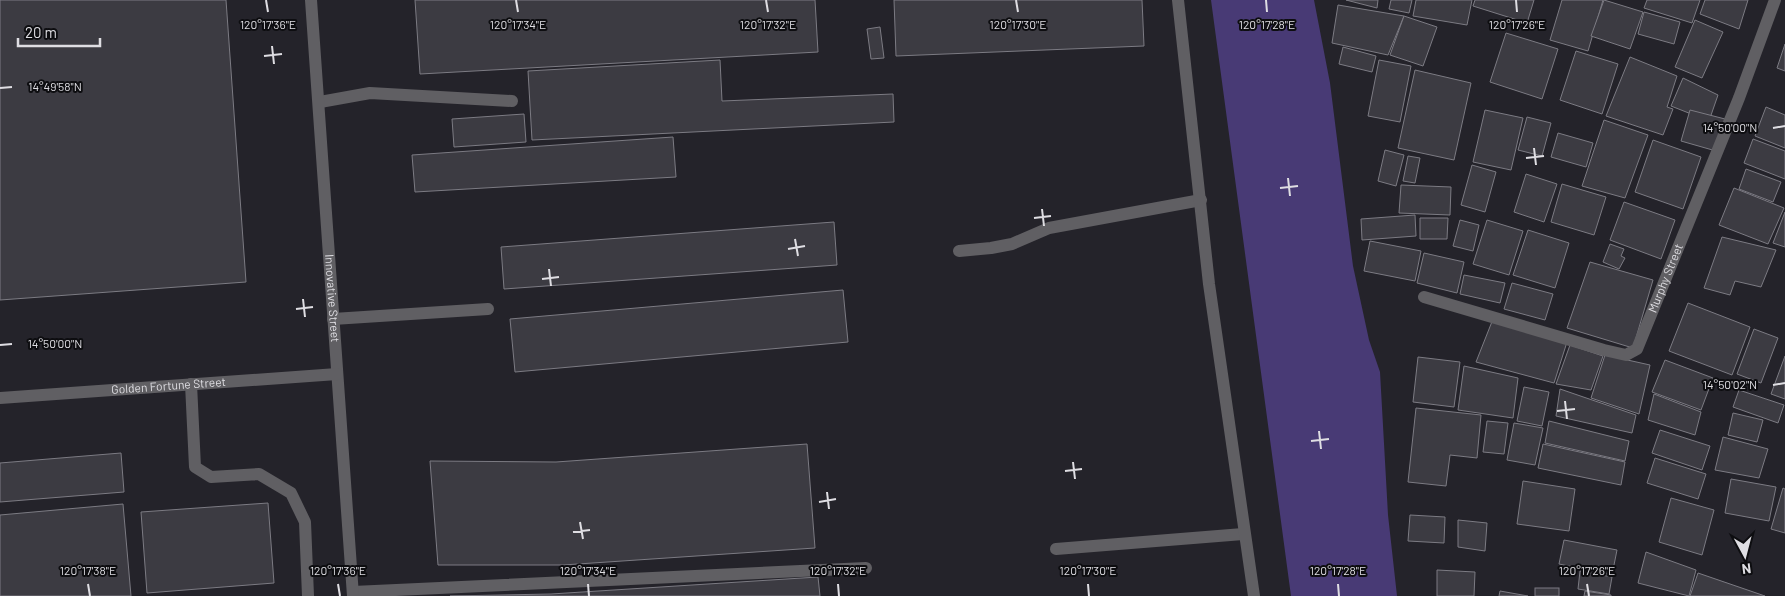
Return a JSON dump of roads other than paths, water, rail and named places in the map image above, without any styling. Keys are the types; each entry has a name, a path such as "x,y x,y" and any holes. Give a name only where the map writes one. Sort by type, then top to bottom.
{"street":[{"name":"Innovative Street","path":"311,0 320,102 333,319 353,594"},
{"path":"1178,0 1209,284 1243,534 1254,596"},
{"name":"Murphy Street","path":"1424,298 1604,350 1626,354 1637,349 1739,98 1775,0"},
{"path":"320,102 370,93 512,101"},
{"path":"959,251 1012,244 1049,228 1201,200"},
{"path":"333,319 488,309"},
{"name":"Golden Fortune Street","path":"0,398 337,374"},
{"path":"191,384 195,467 211,477 260,474 291,493 305,522 308,596"},
{"path":"1056,549 1243,534"},
{"path":"353,594 866,568"}]}
